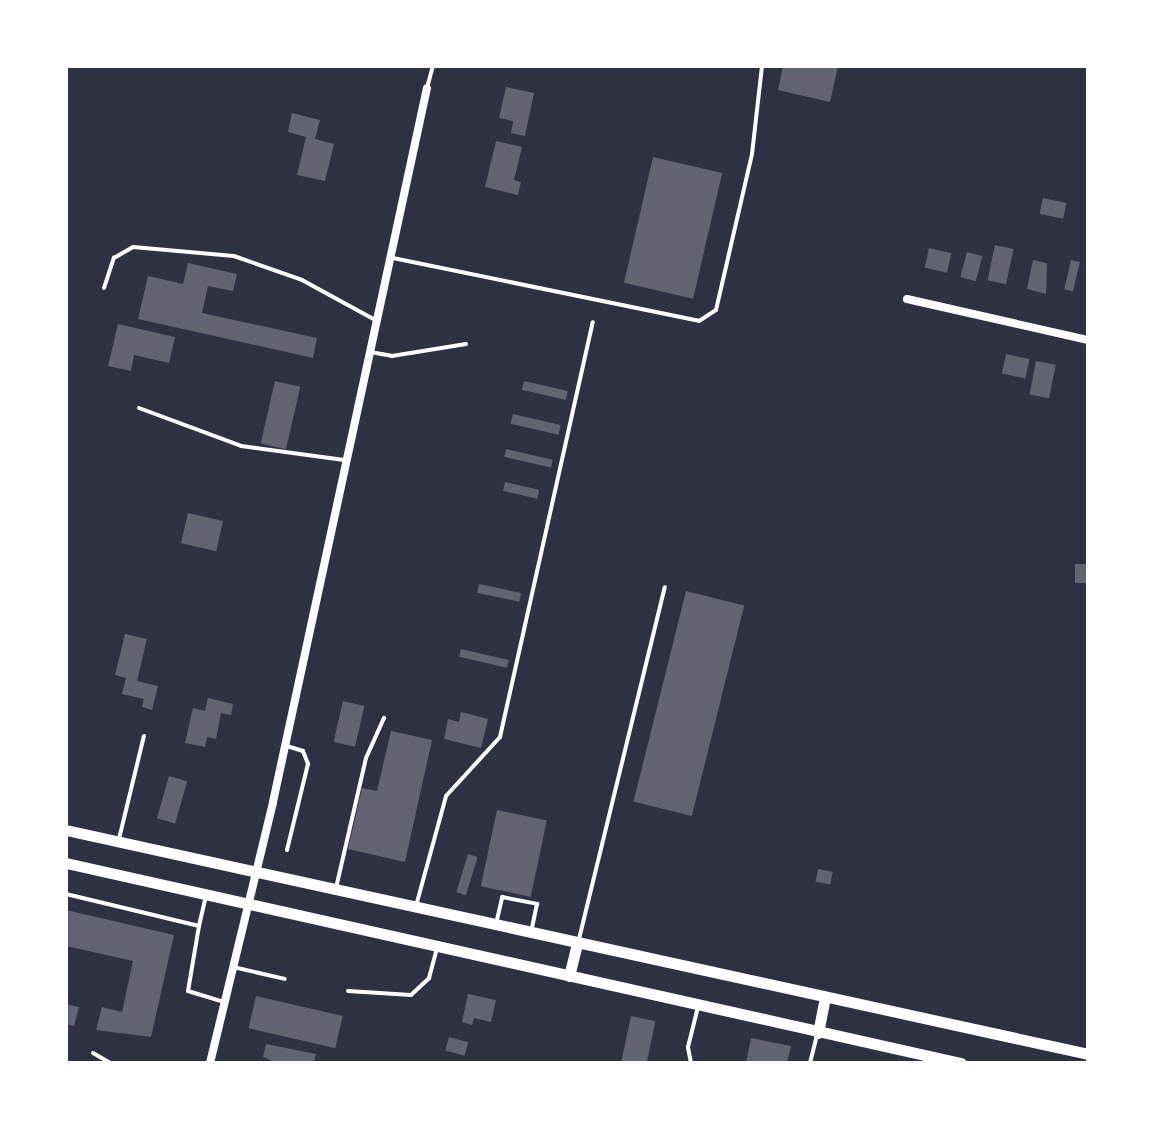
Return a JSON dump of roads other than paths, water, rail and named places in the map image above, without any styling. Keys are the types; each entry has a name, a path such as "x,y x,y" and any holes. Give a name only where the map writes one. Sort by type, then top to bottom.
{"main road":[{"path":"66,830 577,945 1088,1054"},
{"path":"66,863 961,1063"},
{"path":"569,976 577,945"},
{"path":"818,1033 825,997"}],"street":[{"path":"210,1063 285,745 427,88"},
{"path":"907,299 1088,340"}],"lane":[{"path":"427,88 433,66"},
{"path":"391,257 699,321 716,310 752,154 762,66"},
{"path":"104,288 114,258 133,247 234,256 302,280 377,321"},
{"path":"415,908 446,796 500,737 593,322"},
{"path":"370,352 392,356 466,344"},
{"path":"139,408 241,446 347,461"},
{"path":"577,945 665,587"},
{"path":"335,891 366,758 384,718"},
{"path":"119,842 144,736"},
{"path":"285,745 303,751 308,764 287,850"},
{"path":"207,893 188,991 224,1002"},
{"path":"66,894 199,926"},
{"path":"496,926 502,897 537,904 530,934"},
{"path":"348,991 411,995 429,978 437,945"},
{"path":"232,966 285,979"},
{"path":"691,1063 688,1047 699,1005"},
{"path":"810,1063 818,1033"},
{"path":"93,1053 110,1063"}]}
